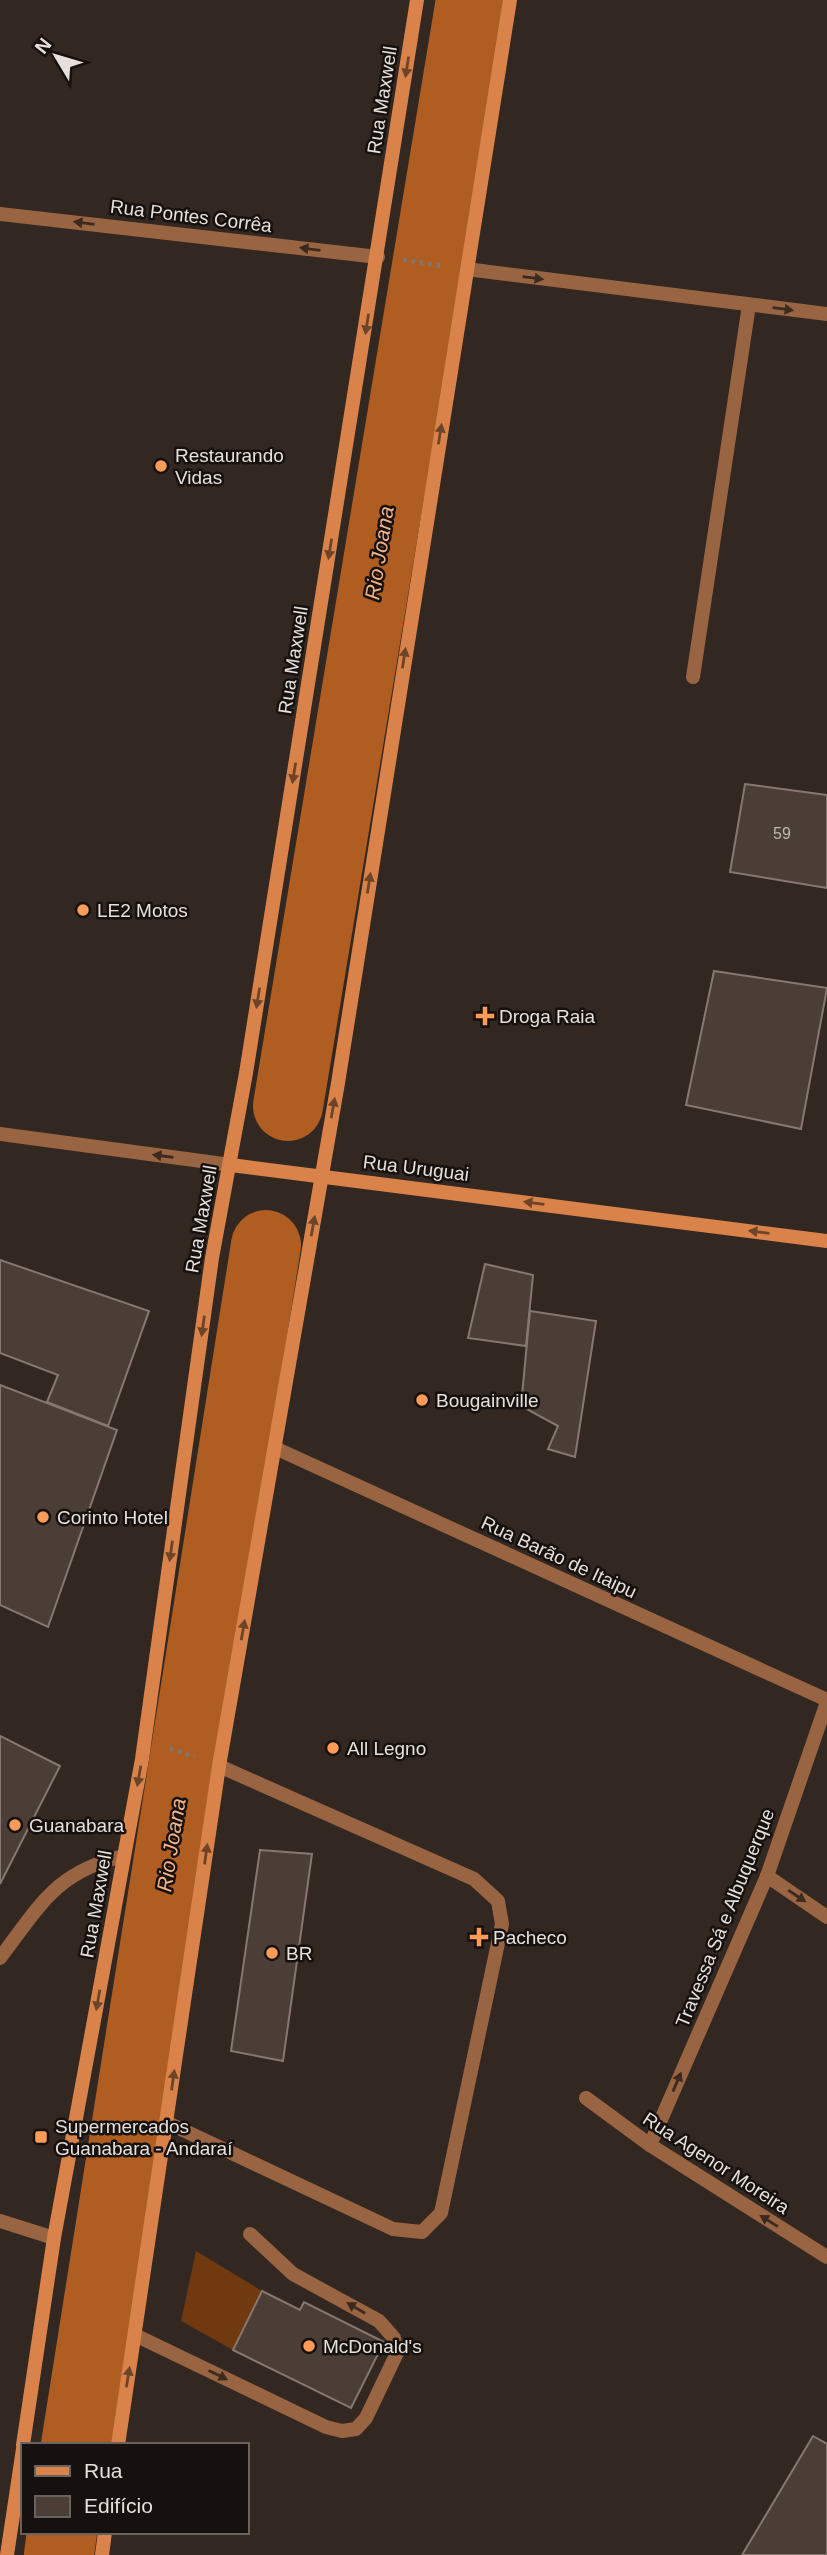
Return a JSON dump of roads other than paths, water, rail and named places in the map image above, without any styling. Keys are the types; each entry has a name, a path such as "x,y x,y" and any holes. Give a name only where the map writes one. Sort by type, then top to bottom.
{"main road":[{"name":"Rua Maxwell","path":"24,2443 54,2238 142,1759 212,1258 231,1165 417,0"},
{"path":"118,2443 219,1766 322,1175 510,0"},
{"name":"Rua Uruguai","path":"231,1165 827,1241"},
{"name":"Rua Maxwell","path":"7,2555 21,2460"},
{"path":"102,2555 105,2534"}],"street":[{"name":"Rua Pontes Corrêa","path":"0,214 378,257"},
{"path":"466,269 827,314"},
{"path":"693,677 749,305"},
{"name":"Rua Uruguai","path":"0,1134 231,1165"},
{"name":"Rua Barão de Itaipu","path":"275,1448 827,1701"},
{"name":"Travessa Sá e Albuquerque","path":"650,2145 766,1876 827,1701"},
{"path":"166,2122 393,2230 422,2232 441,2214 502,1924 498,1901 474,1880 219,1766"},
{"path":"0,1958 39,1904 59,1885 107,1860 124,1856"},
{"path":"766,1876 827,1917"},
{"name":"Rua Agenor Moreira","path":"586,2098 650,2145 827,2257"},
{"path":"0,2221 54,2238"},
{"path":"135,2335 326,2427 342,2431 356,2429 366,2418 397,2353 394,2338 379,2321 293,2274 250,2234"}],"waterway":[{"name":"Rio Joana","path":"288,1106 471,0"},
{"name":"Rio Joana","path":"76,2443 266,1245"},
{"name":"Rio Joana","path":"59,2555 62,2534"}],"place":[{"name":"Restaurando Vidas","path":"161,466"},
{"name":"LE2 Motos","path":"83,910"},
{"name":"Droga Raia","path":"485,1016"},
{"name":"Bougainville","path":"422,1400"},
{"name":"Corinto Hotel","path":"43,1517"},
{"name":"All Legno","path":"333,1748"},
{"name":"Guanabara","path":"15,1825"},
{"name":"Pacheco","path":"479,1937"},
{"name":"BR","path":"272,1953"},
{"name":"Supermercados Guanabara - Andaraí","path":"41,2137"},
{"name":"McDonald's","path":"309,2346"}]}
